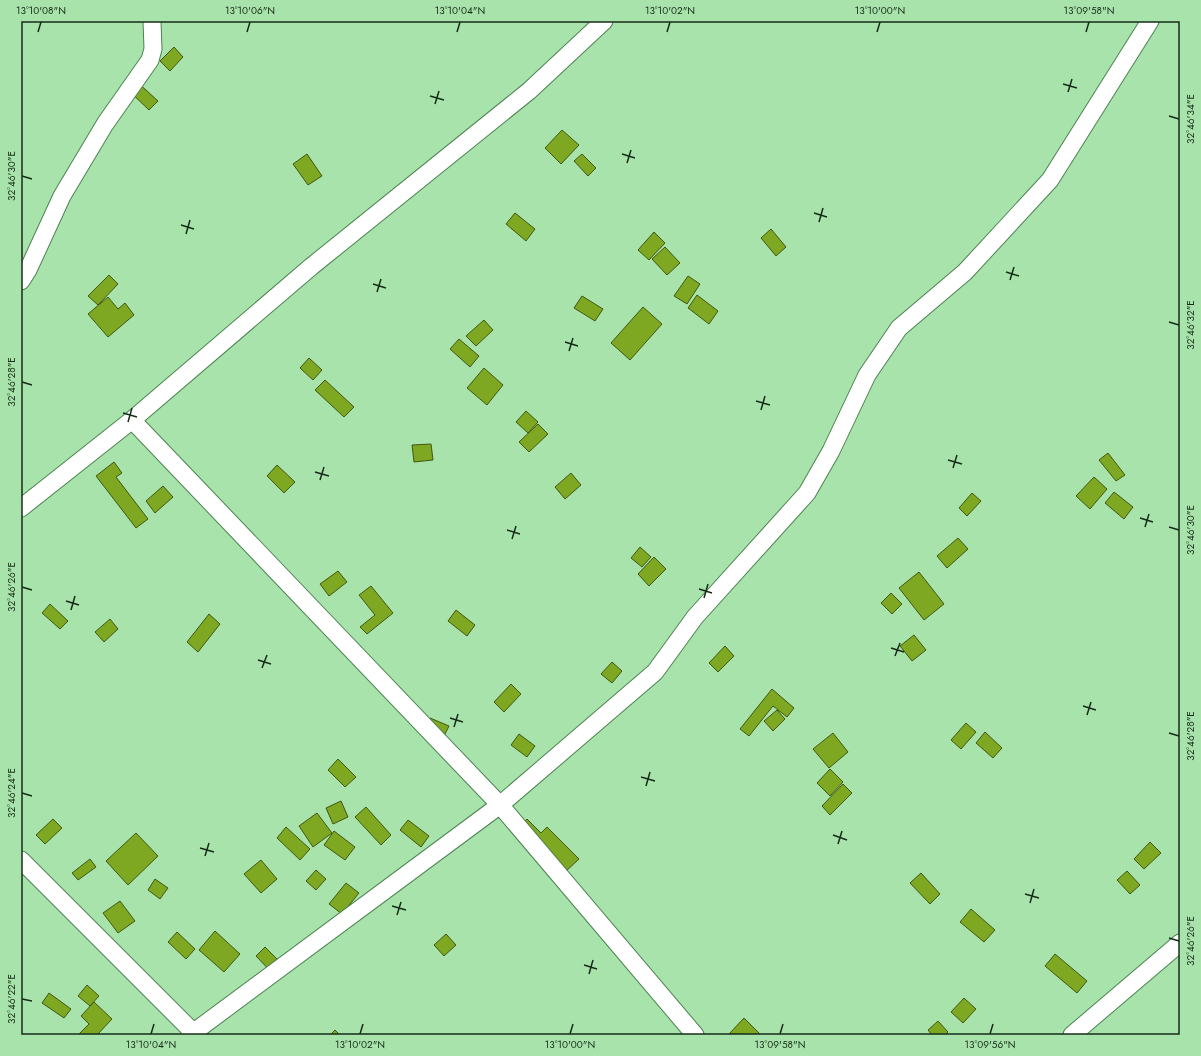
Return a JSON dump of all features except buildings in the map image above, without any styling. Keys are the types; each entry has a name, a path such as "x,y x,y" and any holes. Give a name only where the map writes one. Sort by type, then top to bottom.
{"street":[{"path":"21,281 28,270 62,196 105,124 150,60 153,49 152,21"},
{"path":"21,508 132,420 312,266 529,91 604,21"},
{"path":"21,860 193,1034 500,805 655,672 694,617 807,493 831,451 867,375 899,328 965,272 1050,180 1150,21"},
{"path":"132,420 500,805 696,1035"},
{"path":"1072,1035 1180,942"}]}
